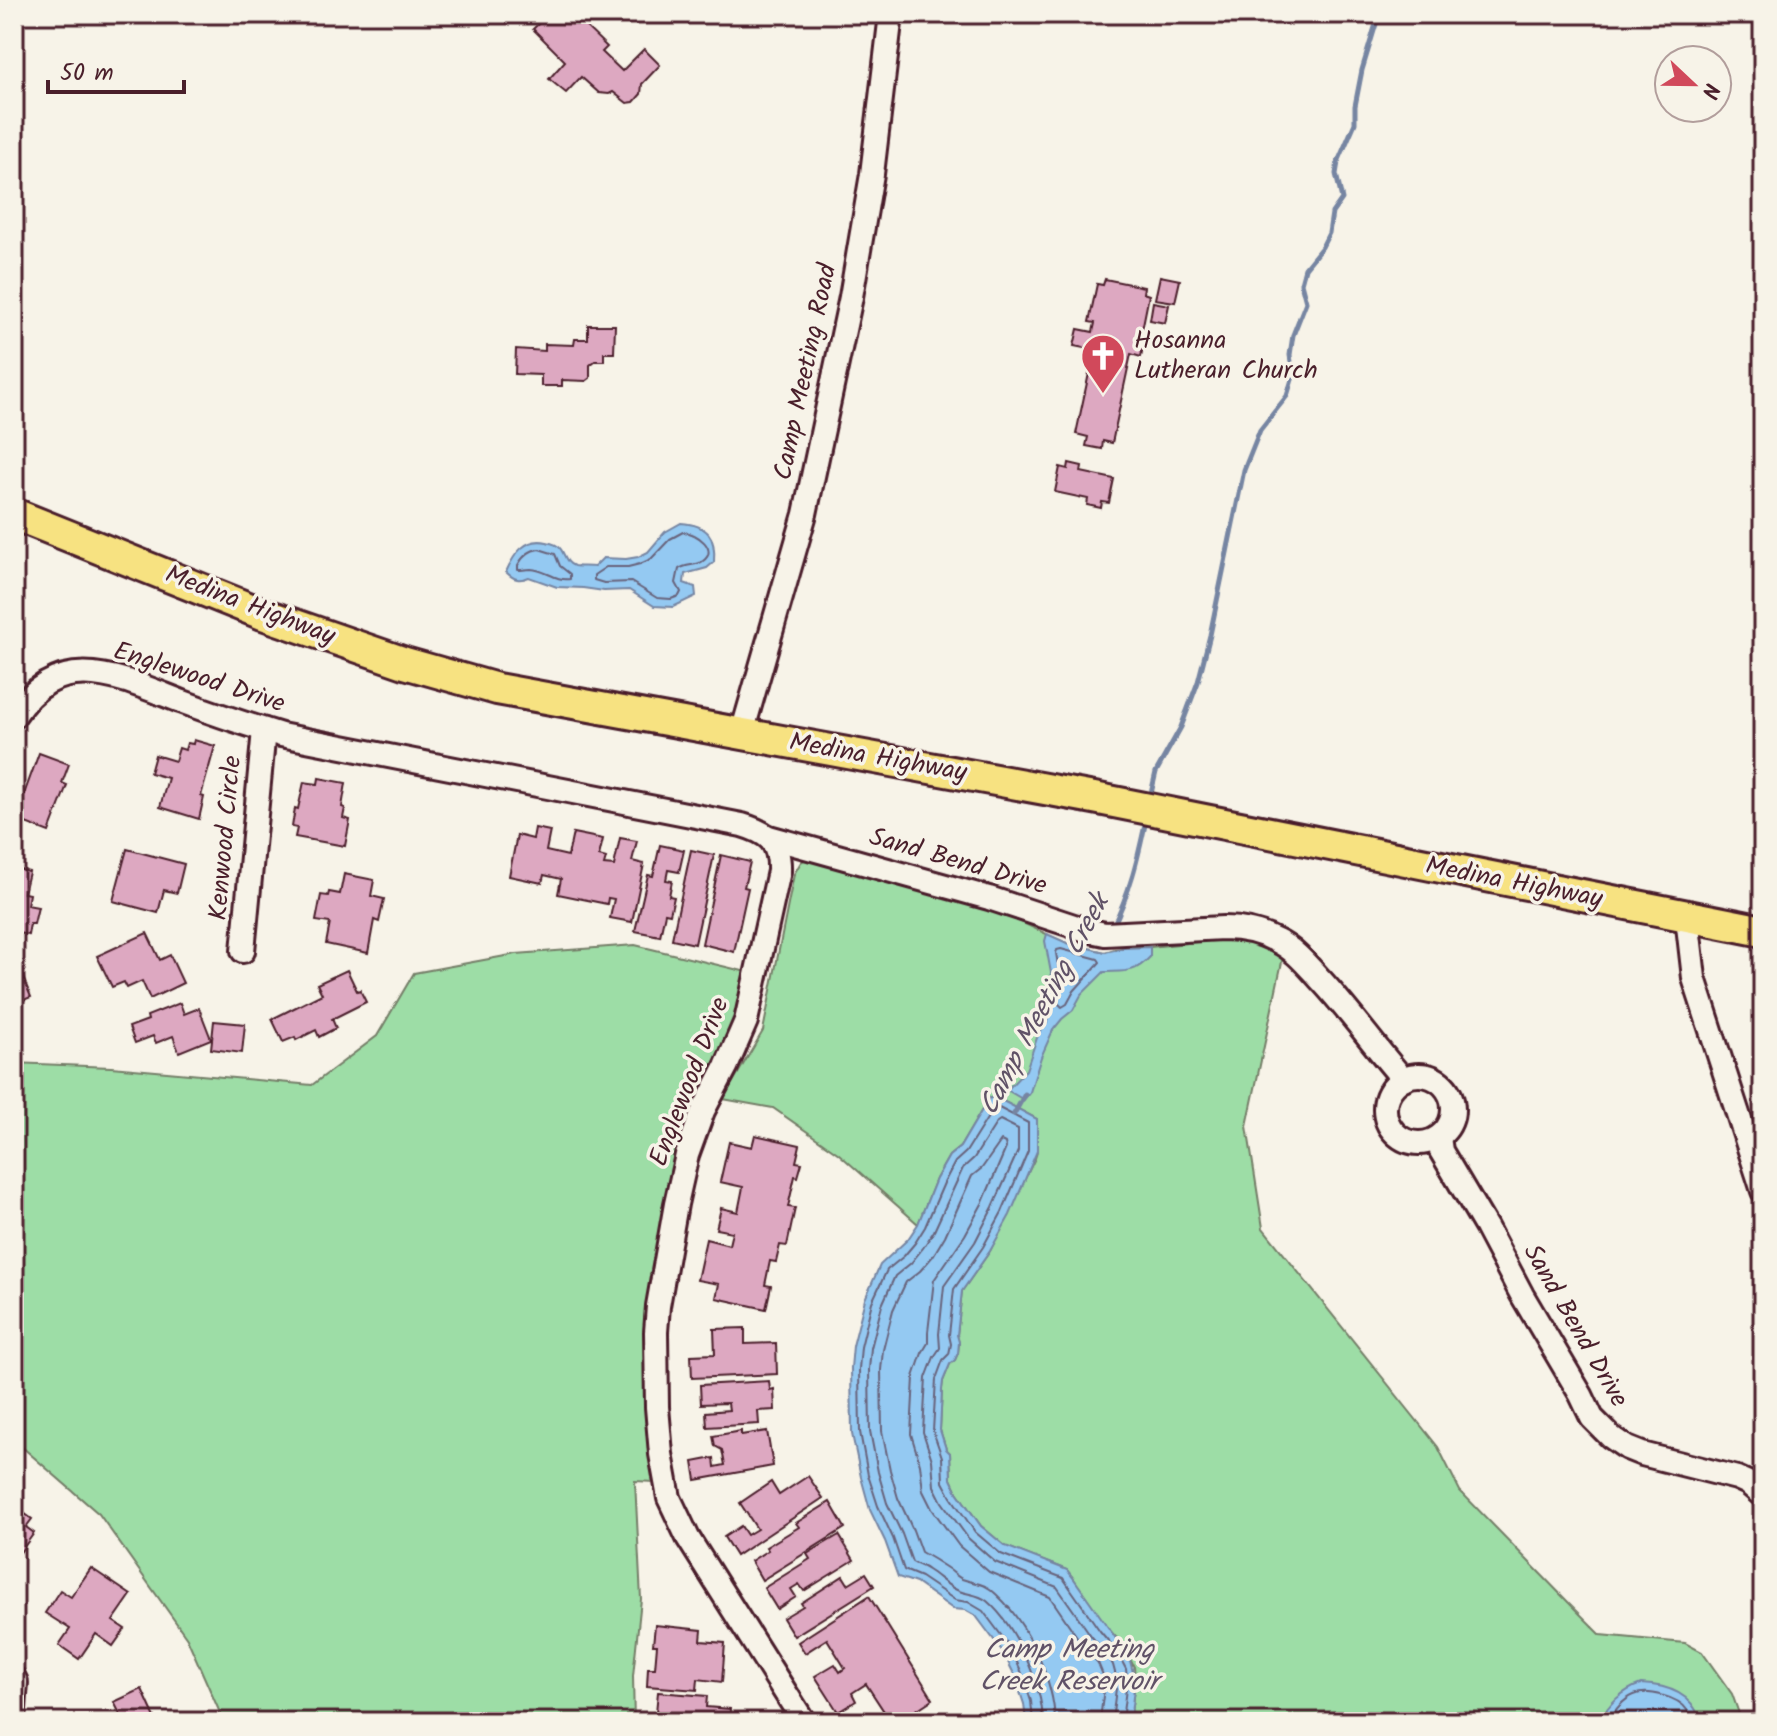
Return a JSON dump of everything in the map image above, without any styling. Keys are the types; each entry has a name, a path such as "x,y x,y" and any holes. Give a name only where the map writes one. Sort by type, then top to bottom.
{"main road":[{"name":"Medina Highway","path":"14,514 263,614 405,663 497,689 1094,798 1763,931"}],"street":[{"name":"Camp Meeting Road","path":"742,733 805,514 851,297 872,174 891,14"},
{"name":"Englewood Drive","path":"14,716 40,686 66,675 86,673 115,676 221,716 312,742 742,825 760,830 769,837 779,854 779,871 746,1021 703,1111 687,1155 669,1242 656,1332 657,1407 661,1454 669,1498 675,1511 688,1538 804,1722"},
{"name":"Kenwood Circle","path":"243,951 264,730"},
{"name":"Sand Bend Drive","path":"769,837 1000,901 1105,934 1238,928 1253,931 1279,942 1307,965 1338,998 1403,1079"},
{"path":"1687,917 1694,978 1763,1191"},
{"path":"1425,1076 1436,1080 1450,1096 1452,1119 1439,1137 1429,1142 1407,1141 1390,1127 1386,1117 1388,1095 1403,1079 1425,1076"},
{"name":"Sand Bend Drive","path":"1439,1137 1441,1151 1592,1418 1627,1448 1737,1478 1763,1496"},
{"path":"14,1678 14,1709"}],"green space":[{"path":"810,857 988,907 1066,943 1105,952 1245,937 1256,940 1283,957 1247,1126 1263,1228 1438,1447 1460,1491 1601,1635 1685,1643 1702,1652 1732,1694 1742,1722 1133,1722 1134,1667 1123,1645 1067,1570 1005,1546 981,1526 951,1479 950,1453 940,1430 943,1381 958,1353 962,1291 990,1251 1035,1158 1037,1119 999,1099 989,1098 960,1147 949,1156 936,1179 918,1224 839,1154 773,1108 723,1099 763,1031 794,874 801,862"},
{"path":"635,945 747,972 730,1045 698,1093 686,1125 650,1289 647,1332 654,1482 635,1481 641,1599 633,1676 634,1722 224,1722 187,1638 99,1514 14,1440 14,1063 111,1067 312,1085 377,1036 414,973 516,954"}],"water":[{"path":"681,523 704,529 712,539 714,562 707,568 685,574 684,583 695,587 696,596 673,607 654,606 629,590 557,587 529,577 517,579 506,572 521,548 532,542 556,545 574,566 594,567 603,558 626,559 648,552 665,532"},
{"path":"1047,934 1067,943 1105,952 1150,947 1150,957 1134,969 1104,972 1081,995 1073,1010 1053,1030 1030,1092 1024,1100 1007,1090 1026,1070 1039,1032 1047,1023 1052,978 1045,941"},
{"name":"Camp Meeting Creek Reservoir","path":"989,1098 999,1099 1037,1119 1037,1151 1010,1215 962,1291 958,1353 950,1364 942,1390 940,1430 950,1453 951,1479 981,1526 1005,1546 1067,1570 1074,1579 1129,1657 1135,1680 1133,1722 1026,1722 1024,1704 1014,1674 1003,1652 976,1616 965,1610 953,1609 916,1583 898,1577 870,1510 861,1477 852,1434 851,1368 853,1346 865,1299 880,1265 908,1239 918,1224 936,1179 949,1156 960,1147"},
{"path":"1641,1684 1676,1692 1690,1701 1699,1717 1695,1722 1598,1722 1616,1699"}],"building":[{"path":"548,14 588,15 582,23 607,47 602,52 622,71 644,49 660,65 642,84 641,94 634,102 627,103 613,92 599,93 581,77 566,93 549,79 565,61 533,29"},
{"path":"1160,276 1180,280 1175,302 1155,299"},
{"name":"Hosanna Lutheran Church","path":"1105,279 1144,287 1143,293 1149,295 1141,335 1145,336 1141,357 1131,354 1112,443 1103,441 1102,449 1086,446 1088,437 1076,434 1094,350 1074,346 1078,329 1093,332 1095,323 1089,322 1097,284 1103,285"},
{"path":"1153,302 1169,305 1165,323 1150,320"},
{"path":"588,325 615,325 614,353 604,353 604,361 595,361 590,365 590,378 586,381 562,380 562,386 541,386 541,375 515,374 516,349 545,351 545,344 574,345 575,339 588,339"},
{"path":"1069,463 1082,466 1081,472 1114,479 1109,503 1102,502 1101,508 1087,505 1088,499 1055,492 1060,467 1068,469"},
{"path":"194,740 215,746 201,796 204,797 199,819 160,807 168,778 150,773 155,755 175,761 179,748 185,750 187,743 193,744"},
{"path":"39,753 69,764 62,783 67,785 49,832 15,819"},
{"path":"319,778 346,783 343,818 350,820 345,846 295,837 297,828 292,827 295,808 298,809 304,782 318,784"},
{"path":"535,828 550,831 546,851 568,856 573,833 603,839 599,856 606,858 604,865 614,866 620,838 637,841 632,861 644,864 632,922 610,918 614,899 608,898 607,904 558,894 561,879 544,875 542,883 509,876 517,835 533,839"},
{"path":"660,845 684,850 679,872 668,870 666,880 672,881 669,896 674,897 670,914 665,913 660,936 635,931 648,875 653,876"},
{"path":"127,849 184,864 177,893 164,890 158,913 113,901"},
{"path":"691,850 714,855 695,944 672,939"},
{"path":"721,855 750,862 744,887 748,888 734,952 702,944"},
{"path":"14,868 29,872 24,893 29,894 27,905 38,907 28,935 14,932"},
{"path":"344,874 374,880 371,896 384,899 379,922 374,920 368,953 326,944 330,923 316,921 321,895 328,896 329,892 340,894"},
{"path":"147,933 160,960 170,955 183,983 150,999 142,981 127,988 124,982 112,987 97,956"},
{"path":"17,963 31,997 14,1004 14,964"},
{"path":"347,970 366,1002 332,1019 336,1028 319,1037 316,1030 296,1040 295,1037 283,1042 272,1019 322,994 317,984"},
{"path":"180,1003 184,1014 199,1008 211,1039 179,1052 173,1036 156,1043 153,1036 135,1043 129,1027"},
{"path":"214,1021 245,1024 242,1053 211,1049"},
{"path":"755,1135 800,1145 796,1162 802,1163 798,1177 795,1176 788,1207 795,1208 787,1246 780,1245 776,1262 770,1261 765,1285 771,1286 766,1309 716,1298 719,1284 697,1280 706,1239 729,1245 732,1232 716,1229 721,1208 738,1212 743,1187 720,1182 729,1142 752,1147"},
{"path":"745,1328 745,1344 776,1343 777,1374 692,1378 691,1355 715,1354 714,1329"},
{"path":"769,1381 770,1390 774,1389 775,1410 758,1411 759,1424 707,1427 706,1412 729,1410 728,1403 701,1404 700,1385"},
{"path":"741,1431 741,1435 767,1431 773,1466 696,1480 693,1462 714,1458 715,1467 725,1465 722,1450 715,1446 713,1436"},
{"path":"808,1476 823,1498 736,1556 724,1537 741,1526 747,1535 757,1529 740,1503 771,1482 779,1495"},
{"path":"14,1494 23,1501 17,1508 32,1519 26,1527 34,1533 14,1561"},
{"path":"830,1502 845,1528 762,1580 751,1561 768,1550 766,1547 799,1527 796,1523"},
{"path":"839,1535 854,1560 804,1591 799,1584 791,1589 796,1597 777,1609 764,1588 810,1559 807,1554"},
{"path":"91,1568 131,1595 113,1621 125,1629 113,1646 96,1634 79,1659 59,1645 70,1629 45,1613 60,1590 71,1597"},
{"path":"866,1573 874,1586 794,1636 783,1618 843,1576 848,1584"},
{"path":"869,1596 933,1699 898,1722 877,1722 887,1716 866,1684 852,1693 856,1701 838,1712 815,1676 835,1664 840,1672 845,1668 827,1639 805,1653 798,1642"},
{"path":"655,1625 702,1630 701,1641 725,1643 722,1682 698,1679 697,1690 647,1686 648,1668 655,1668"},
{"path":"142,1689 157,1722 124,1722 114,1702"},
{"path":"658,1692 707,1696 706,1707 730,1709 729,1722 655,1722"}],"waterway":[{"name":"Camp Meeting Creek","path":"1150,798 1156,772 1181,727 1198,682 1244,470 1260,430 1287,396 1293,376 1290,355 1293,335 1306,302 1301,283 1305,268 1329,233 1332,213 1342,199 1336,174 1338,162 1355,123 1362,70 1379,14"},
{"name":"Camp Meeting Creek","path":"1112,928 1129,888 1146,820"},
{"name":"Camp Meeting Creek","path":"1014,1114 1025,1094"}],"place":[{"name":"Hosanna Lutheran Church","path":"1103,395"}]}
